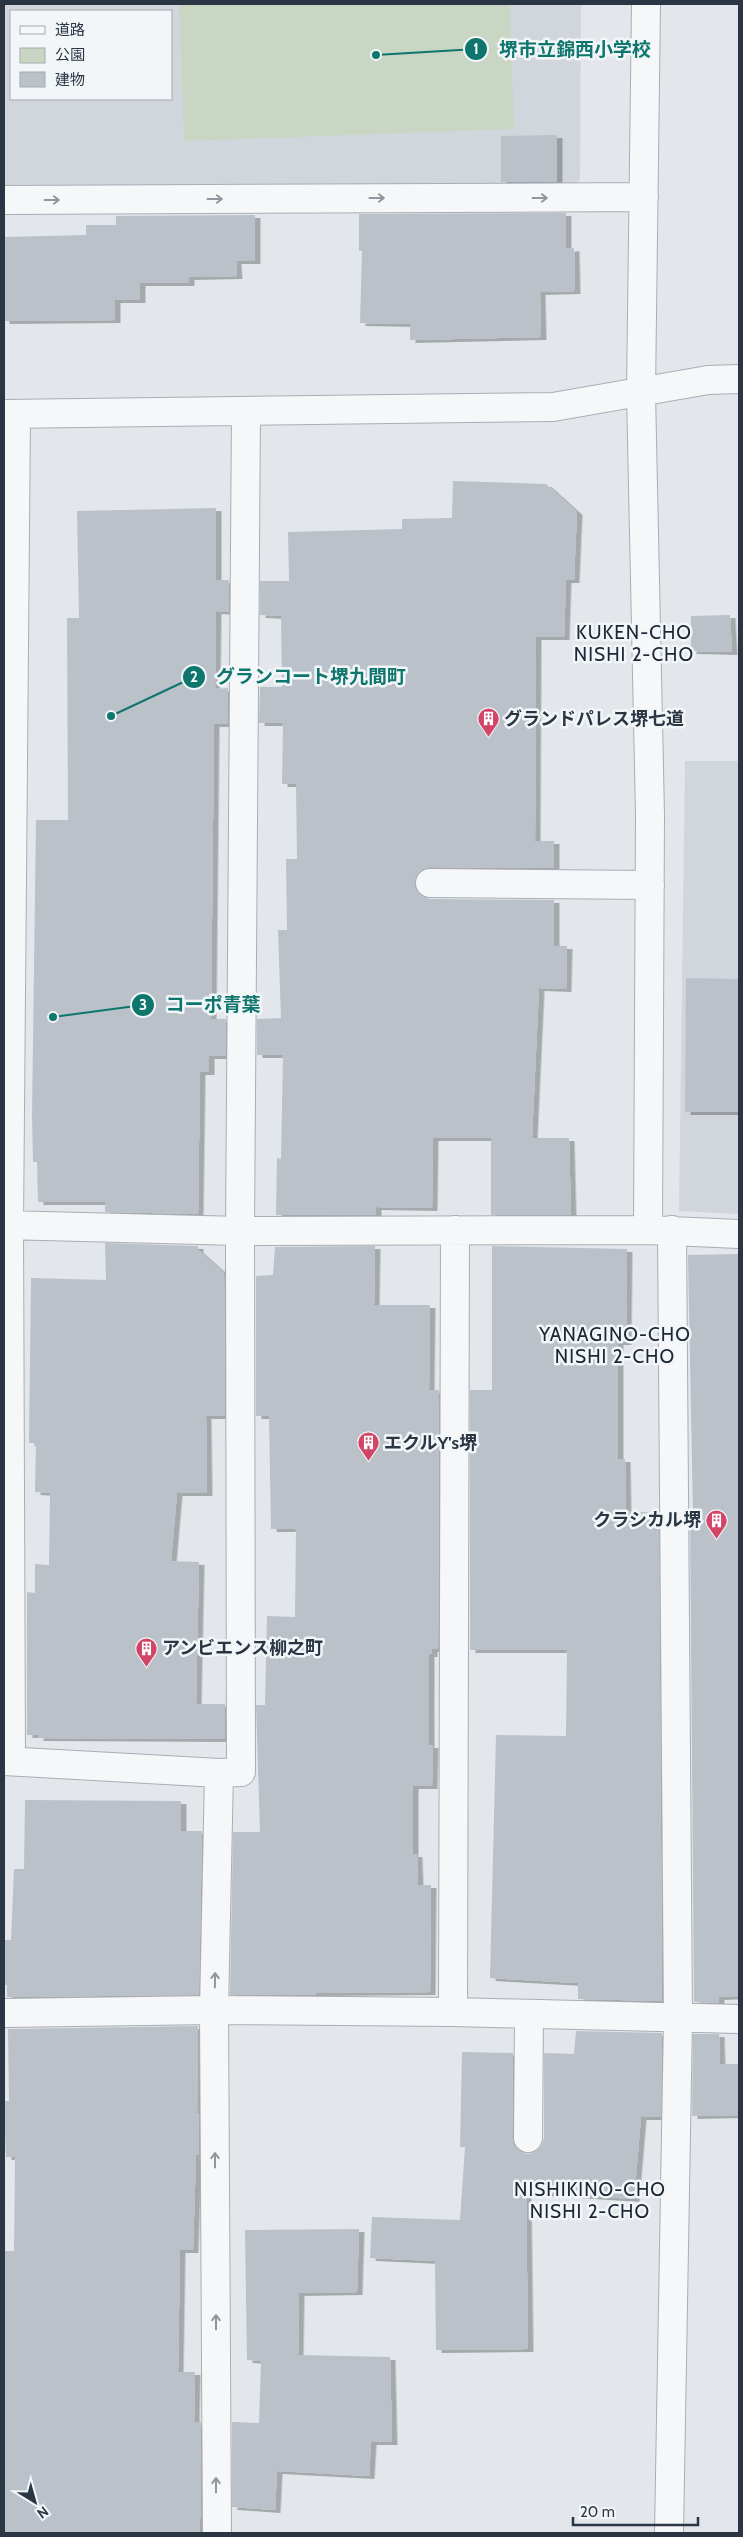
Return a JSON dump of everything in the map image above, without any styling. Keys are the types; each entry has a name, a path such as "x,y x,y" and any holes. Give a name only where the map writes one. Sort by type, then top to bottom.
{"street":[{"path":"646,4 641,392 650,885 678,2019 669,2533"},
{"path":"4,200 644,197"},
{"path":"246,411 240,1231 241,1772 219,1773 7,1761 6,1225 10,414 553,407 708,380 739,379"},
{"path":"430,883 650,885"},
{"path":"6,1225 240,1231 660,1230 739,1234"},
{"path":"453,2012 455,1230"},
{"path":"217,2533 214,2010 219,1773"},
{"path":"4,2013 214,2010 453,2012 739,2019"},
{"path":"528,2138 529,2014"}],"shaded area":[{"path":"4,4 581,4 580,180 574,188 4,192"},
{"path":"685,761 739,761 739,1214 679,1211"}],"green space":[{"path":"179,4 510,4 514,129 184,141"}],"building":[{"path":"557,135 557,182 501,182 501,136"},
{"path":"566,213 566,249 574,248 575,291 540,292 541,337 410,340 410,324 360,323 362,251 359,251 359,214"},
{"path":"255,215 255,261 236,261 237,276 189,277 189,283 140,283 140,300 115,300 115,320 4,321 4,237 86,235 86,225 116,225 116,216"},
{"path":"453,481 546,484 577,512 574,580 566,580 564,637 536,637 535,841 554,841 554,868 430,867 423,869 417,875 414,883 416,890 422,896 430,899 554,900 554,946 567,946 566,989 539,988 532,1138 569,1138 571,1215 491,1215 491,1138 433,1138 432,1208 376,1207 376,1215 276,1215 277,1158 281,1159 283,1055 257,1055 257,1019 281,1018 278,930 287,930 286,859 297,859 296,784 282,784 283,723 259,723 260,687 282,687 281,616 260,615 260,581 289,581 288,532 402,529 402,519 452,518"},
{"path":"216,508 216,580 229,580 229,612 216,611 215,689 228,688 228,724 214,724 211,1019 226,1019 226,1056 209,1056 209,1072 200,1072 198,1214 105,1212 105,1202 38,1202 37,1162 33,1162 32,1116 36,820 68,820 67,618 79,618 77,511"},
{"path":"730,615 732,652 691,651 691,616"},
{"path":"686,978 739,979 739,1112 685,1112"},
{"path":"105,1243 198,1246 198,1250 224,1273 225,1416 206,1416 207,1493 177,1493 171,1561 199,1562 196,1704 225,1704 225,1739 38,1738 38,1735 27,1735 27,1592 35,1593 35,1564 49,1565 50,1493 35,1492 36,1443 29,1443 31,1278 106,1280"},
{"path":"375,1246 374,1305 430,1305 429,1390 439,1390 438,1649 432,1649 432,1654 429,1654 429,1745 433,1745 432,1786 413,1786 413,1854 417,1854 418,1885 431,1885 430,1992 230,1995 233,1832 260,1832 256,1705 265,1705 267,1616 295,1617 296,1529 271,1529 269,1416 256,1416 256,1276 273,1275 275,1247"},
{"path":"492,1246 627,1249 626,1342 618,1342 618,1459 625,1459 626,1511 659,1513 662,2001 578,1999 578,1983 490,1978 496,1735 566,1736 567,1650 470,1650 470,1390 492,1390"},
{"path":"739,1254 739,1996 719,1997 719,2003 694,2002 690,1514 693,1515 688,1255"},
{"path":"25,1800 181,1801 181,1831 202,1831 199,1995 7,1997 7,1985 4,1985 4,1940 11,1940 14,1869 24,1869"},
{"path":"198,2026 197,2113 199,2113 199,2155 196,2155 193,2250 180,2250 178,2372 195,2372 194,2422 201,2422 199,2533 4,2533 4,2251 14,2251 15,2157 6,2157 4,2101 9,2101 8,2029"},
{"path":"576,2031 662,2033 661,2117 641,2117 634,2199 526,2192 528,2349 436,2350 435,2261 370,2258 372,2217 460,2220 465,2147 460,2147 462,2052 513,2053 512,2138 515,2146 521,2152 528,2154 536,2151 542,2145 544,2138 544,2053 574,2054"},
{"path":"693,2034 719,2034 720,2064 739,2064 739,2115 692,2116"},
{"path":"359,2229 357,2292 299,2293 298,2355 390,2357 392,2442 371,2442 369,2476 277,2471 275,2510 232,2507 232,2422 259,2423 261,2361 247,2360 245,2230"}],"place":[{"name":"堺市立錦西小学校","path":"376,55"},
{"name":"グランコート堺九間町","path":"111,716"},
{"name":"グランドパレス堺七道","path":"488,738"},
{"name":"コーポ青葉","path":"53,1017"},
{"name":"エクルY's堺","path":"368,1462"},
{"name":"クラシカル堺","path":"717,1539"},
{"name":"アンビエンス柳之町","path":"146,1667"}],"district":[{"name":"KUKEN-CHO NISHI 2-CHO","path":"634,643"},
{"name":"YANAGINO-CHO NISHI 2-CHO","path":"615,1345"},
{"name":"NISHIKINO-CHO NISHI 2-CHO","path":"590,2200"}]}
